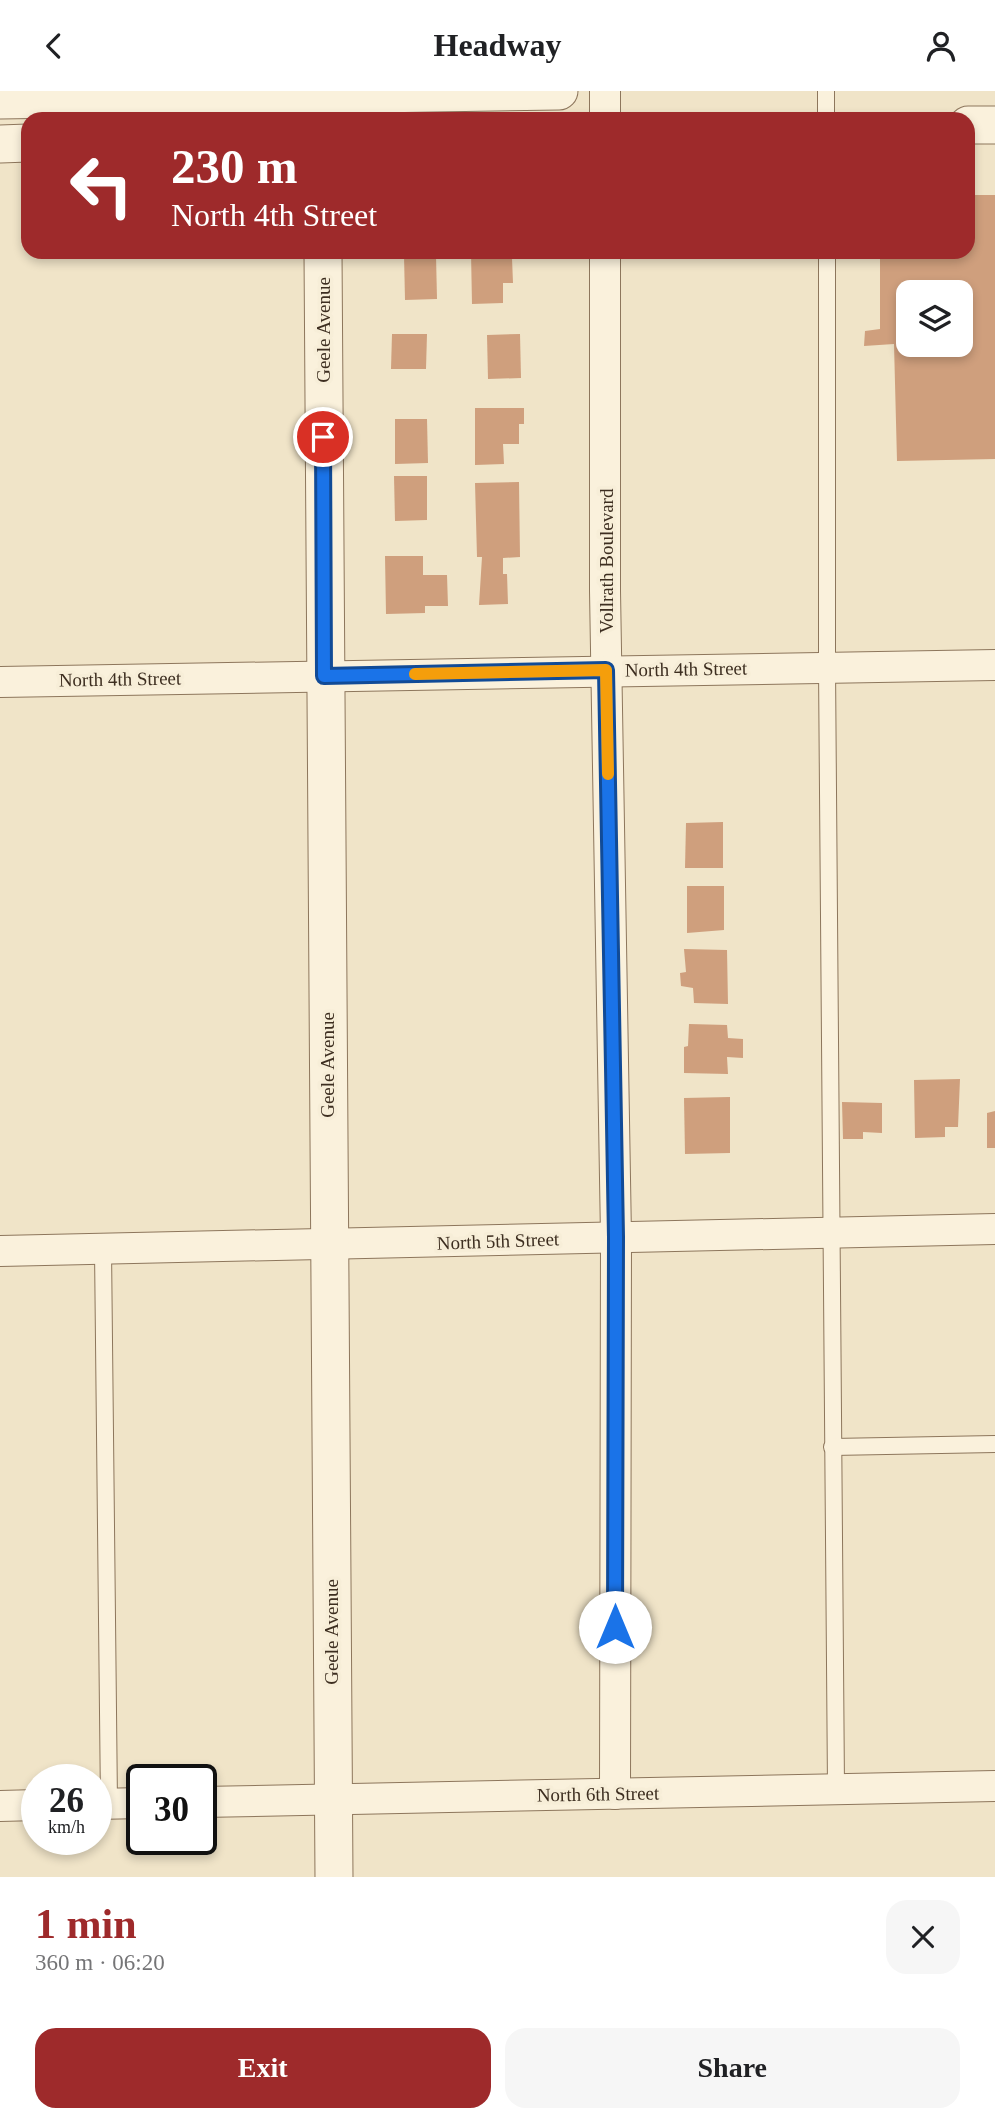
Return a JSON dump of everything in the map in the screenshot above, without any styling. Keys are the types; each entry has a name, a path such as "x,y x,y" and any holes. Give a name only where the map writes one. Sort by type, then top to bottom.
{"street":[{"path":"0,100 323,106 559,91"},
{"path":"605,91 605,112"},
{"path":"975,125 995,125"},
{"path":"0,144 21,143"},
{"name":"Geele Avenue","path":"323,259 334,1877"},
{"name":"Vollrath Boulevard","path":"605,259 606,670 616,1237 615,1794"},
{"name":"North 4th Street","path":"0,682 995,664"},
{"name":"North 5th Street","path":"0,1251 995,1229"},
{"name":"North 6th Street","path":"217,1802 836,1787 995,1786"},
{"path":"0,1806 21,1805"}],"lane":[{"path":"826,91 826,112"},
{"path":"827,259 830,1232 836,1787"},
{"path":"103,1249 103,1764"},
{"path":"832,1447 995,1444"}],"building":[{"path":"975,195 995,195 995,459 897,461 894,344 864,346 865,331 880,329 880,259 975,259"},
{"path":"404,259 436,259 437,299 405,300"},
{"path":"471,259 512,259 513,283 503,283 503,303 472,304"},
{"path":"392,334 427,334 426,369 391,369"},
{"path":"520,334 521,378 488,379 487,335"},
{"path":"475,408 524,408 524,424 519,424 519,444 503,444 504,464 475,465"},
{"path":"395,419 427,419 428,463 395,464"},
{"path":"394,476 427,476 427,520 395,521"},
{"path":"519,482 520,557 503,558 503,574 507,574 508,604 479,605 482,557 477,557 475,483"},
{"path":"385,556 423,556 423,575 447,575 448,606 425,606 425,613 386,614"},
{"path":"723,822 723,868 685,868 686,823"},
{"path":"687,886 724,886 724,930 687,933"},
{"path":"684,949 727,950 728,1004 694,1003 693,988 681,986 680,973 686,972"},
{"path":"689,1024 727,1025 728,1038 743,1039 743,1058 727,1057 728,1074 684,1073 684,1047 688,1046"},
{"path":"960,1079 958,1127 945,1127 945,1137 915,1138 914,1080"},
{"path":"730,1097 730,1153 685,1154 684,1098"},
{"path":"842,1102 882,1103 882,1133 863,1132 863,1139 843,1139"},
{"path":"995,1111 995,1148 987,1148 987,1113"}],"slow traffic":[{"path":"415,674 606,670 608,774"}],"route":[{"path":"323,437 324,676 606,670 616,1237 615,1627"}]}
